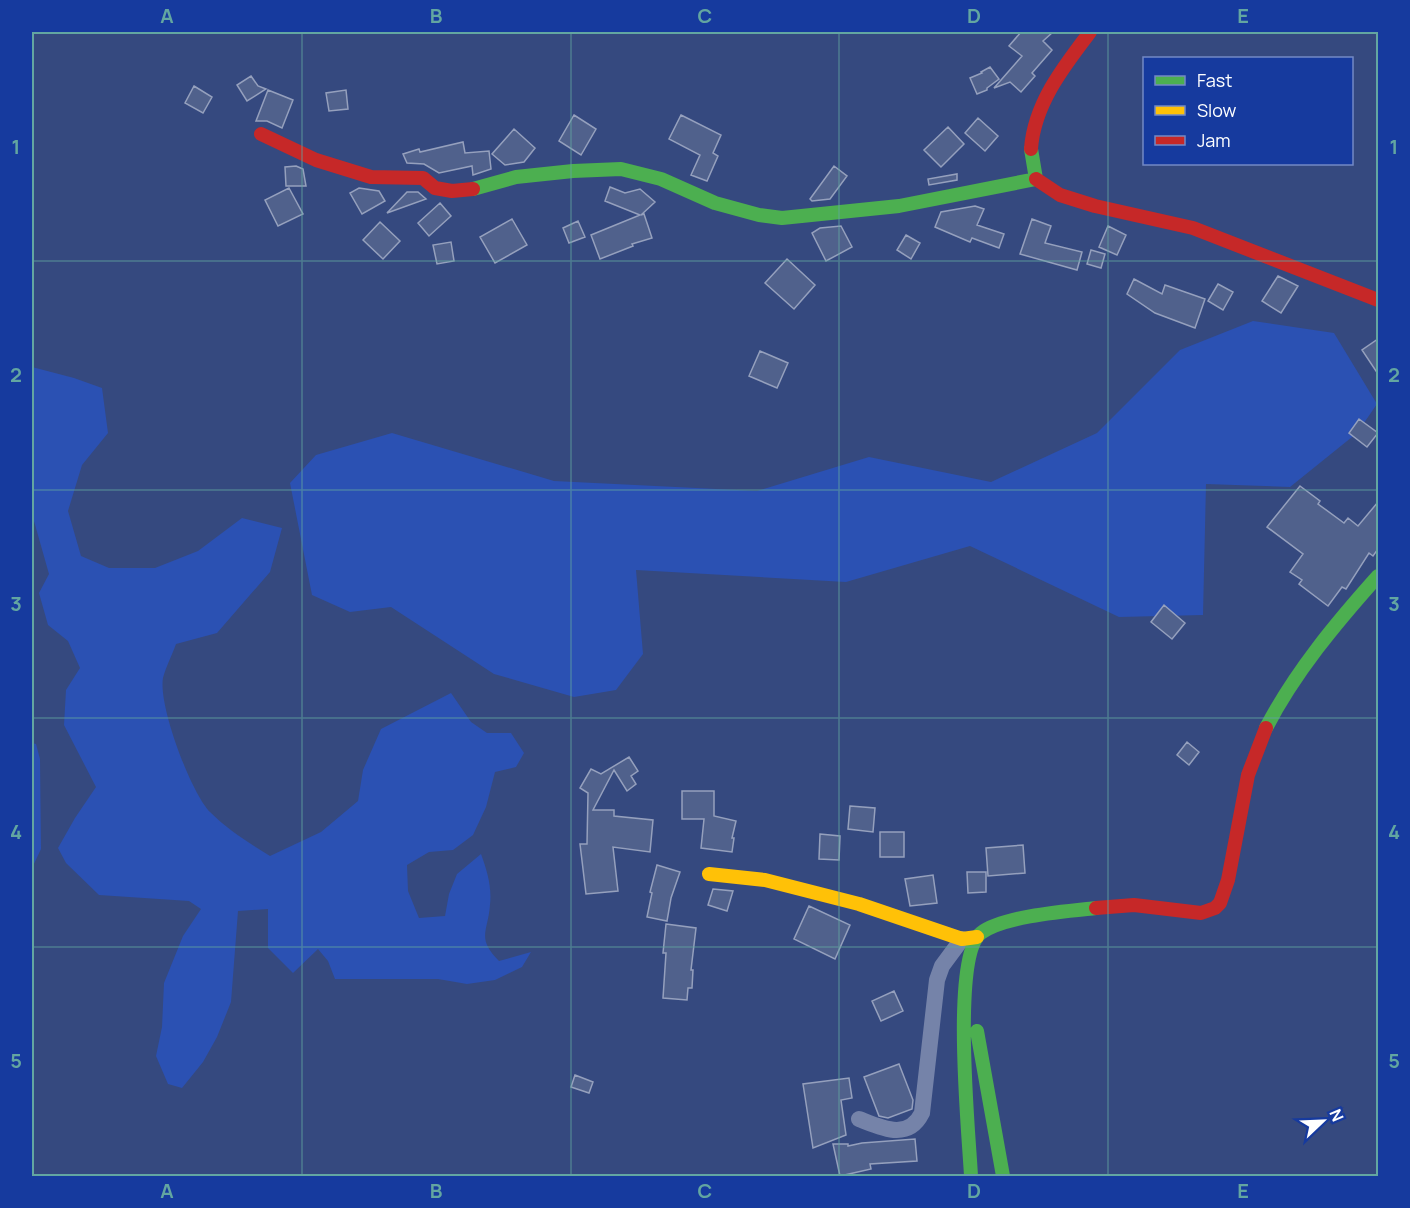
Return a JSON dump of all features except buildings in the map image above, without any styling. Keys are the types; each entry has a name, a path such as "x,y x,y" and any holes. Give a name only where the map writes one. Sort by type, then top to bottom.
{"street":[{"path":"1036,179 1031,147 1038,118 1057,75 1090,32"},
{"path":"261,134 316,160 371,177 423,178 435,188 452,191 474,189 516,177 621,169 661,179 715,203 759,215 782,218 899,206 1036,179 1060,195 1095,206 1193,228 1378,300"},
{"path":"859,1119 884,1129 904,1130 917,1124 922,1113 937,980 942,966 969,938 1010,921 1122,905 1148,905 1199,913 1213,910 1222,901 1229,879 1251,763 1263,736 1287,691 1310,657 1378,576"},
{"path":"709,874 765,880 786,885 859,904 969,938"},
{"path":"969,938 965,1030 970,1176"},
{"path":"966,976 1003,1176"}],"shaded area":[{"path":"1253,321 1334,333 1377,404 1357,433 1290,487 1206,484 1203,615 1119,617 970,546 846,582 636,570 643,654 616,690 574,697 494,674 391,607 350,612 312,595 290,483 316,455 392,433 554,481 757,491 869,457 991,482 1097,433 1180,350"},
{"path":"32,367 102,388 108,433 82,465 68,511 81,556 109,568 155,568 198,551 242,518 282,528 270,572 217,633 176,644 163,678 166,708 185,768 202,802 210,812 231,830 270,856 321,832 358,801 363,770 381,729 451,693 471,722 487,733 511,733 524,753 516,767 495,772 486,807 473,835 453,850 429,852 407,865 408,891 419,918 445,916 449,894 457,874 481,854 490,891 485,935 488,946 499,961 531,952 522,967 495,980 467,984 438,979 335,979 328,961 318,949 293,973 268,948 268,909 238,911 231,1002 217,1037 203,1062 182,1088 168,1084 156,1056 162,1027 164,983 183,936 201,909 189,901 99,895 66,863 58,848 96,787 64,725 66,690 80,668 68,641 48,625 39,593 49,574 32,514"},
{"path":"32,743 36,744 40,759 41,849 32,868"}],"traffic: fast":[{"path":"473,189 516,177 621,169 661,179 715,203 759,215 782,218 899,206 1036,179 1031,149"},
{"path":"1266,728 1277,707 1317,649 1378,576"},
{"path":"971,1176 965,1087 964,1009 966,975 972,948 981,933 1004,922 1036,915 1096,908"},
{"path":"977,1031 1003,1176"}],"traffic: slow":[{"path":"709,874 765,880 859,904 962,939 977,937"}],"traffic: jam":[{"path":"1031,149 1033,132 1044,101 1061,72 1090,32"},
{"path":"261,134 316,160 371,177 423,178 435,188 452,191 473,189"},
{"path":"1036,179 1060,195 1095,206 1193,228 1378,300"},
{"path":"1096,908 1134,905 1201,913 1215,908 1220,903 1228,880 1248,775 1266,728"}]}
